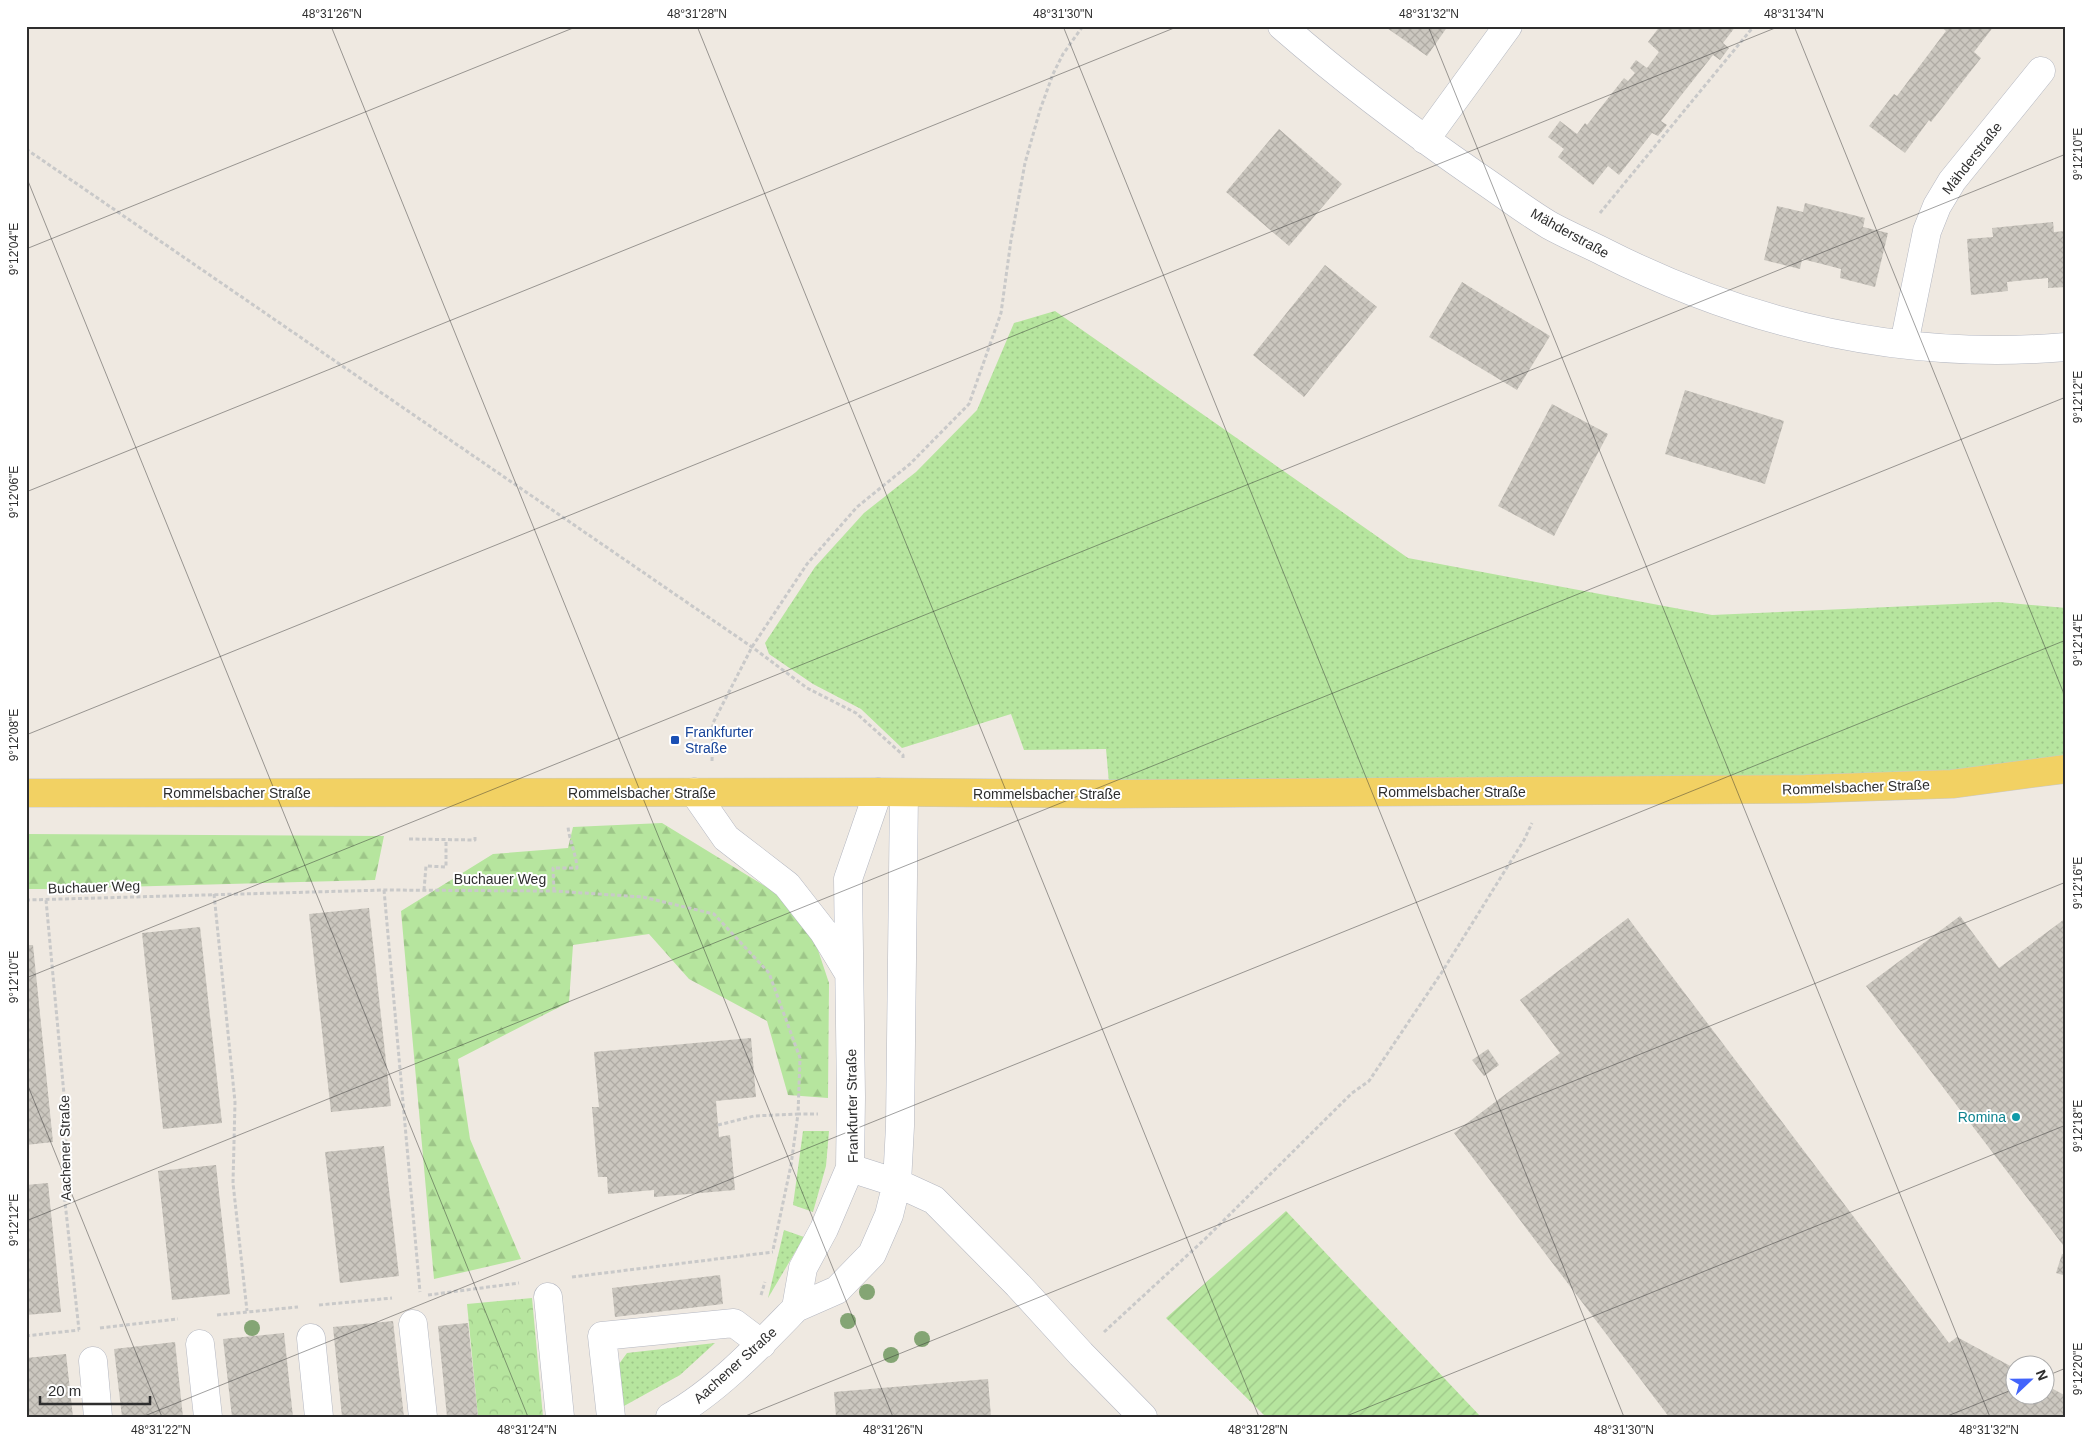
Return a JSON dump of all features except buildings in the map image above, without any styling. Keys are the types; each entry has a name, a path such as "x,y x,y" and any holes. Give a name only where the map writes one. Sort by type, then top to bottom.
{"main road":[{"name":"Rommelsbacher Straße","path":"26,793 878,792 1120,794 1806,789 1918,785 1996,779 2066,769"}],"street":[{"name":"Mähderstraße","path":"1282,26 1371,99 1425,140 1550,226 1656,277 1728,306 1842,337 1904,344 2011,349 2066,347"},
{"path":"1425,140 1508,26"},
{"name":"Mähderstraße","path":"1904,344 1927,231 1937,206 1952,181 2042,71"},
{"path":"703,792 726,838 786,885 824,931 848,972"},
{"name":"Frankfurter Straße","path":"878,792 848,879 851,1070 850,1168 897,1183 934,1200 1018,1285 1081,1354 1143,1417"},
{"path":"897,1183 900,1126 904,793"},
{"path":"796,1308 803,1268 824,1228 850,1168"},
{"name":"Aachener Straße","path":"670,1417 693,1403 762,1344 796,1308 837,1290 872,1254 889,1215 897,1183"},
{"path":"548,1297 560,1417"},
{"path":"611,1417 602,1336 734,1323 762,1344"},
{"path":"413,1324 423,1417"},
{"path":"311,1338 319,1417"},
{"path":"200,1344 208,1417"},
{"path":"94,1361 98,1417"}],"path":[{"path":"703,792 712,723 752,648 807,564 857,507 910,464 969,404 1001,313 1023,173 1040,110 1056,68 1082,26"},
{"path":"1581,241 1603,208 1754,26"},
{"path":"26,149 752,648 807,688 856,713 903,755 904,793"},
{"path":"1081,1354 1205,1239 1352,1093 1369,1082 1442,972 1524,840 1536,814 1543,792"},
{"path":"554,890 553,868 577,868 569,838 568,820"},
{"path":"408,839 475,840 475,836"},
{"path":"424,890 426,866 446,866 446,840"},
{"path":"384,890 420,1296 413,1324"},
{"name":"Buchauer Weg","path":"26,900 384,890 554,890 643,897 714,914 769,974 800,1058 798,1114 791,1164 770,1261"},
{"path":"214,894 235,1102 233,1183 246,1311"},
{"name":"Aachener Straße","path":"46,900 67,1127 63,1172 64,1193 80,1350 94,1361"},
{"path":"718,1125 754,1116 820,1114"},
{"path":"762,1344 760,1297 765,1279"}],"green space":[{"path":"1055,311 1408,558 1712,615 1999,602 2066,608 2066,769 1110,794 1106,749 1024,750 1011,714 902,748 861,709 813,684 769,654 765,643 815,567 864,513 916,472 977,410 1014,323"},
{"path":"662,823 778,894 813,935 829,983 828,1098 788,1095 767,1021 689,979 649,934 573,945 569,1002 458,1059 470,1139 521,1259 434,1279 401,911 493,854 568,848 573,827"},
{"path":"26,834 384,836 375,880 26,889"},
{"path":"803,1131 829,1131 826,1166 813,1212 793,1205"},
{"path":"1286,1211 1481,1417 1266,1417 1166,1318"},
{"path":"784,1230 804,1237 768,1298"},
{"path":"532,1298 543,1417 478,1417 467,1304"},
{"path":"715,1343 680,1375 624,1406 619,1364 627,1353"}],"place":[{"name":"Frankfurter Straße","path":"675,740"},
{"name":"Romina","path":"2016,1117"}]}
